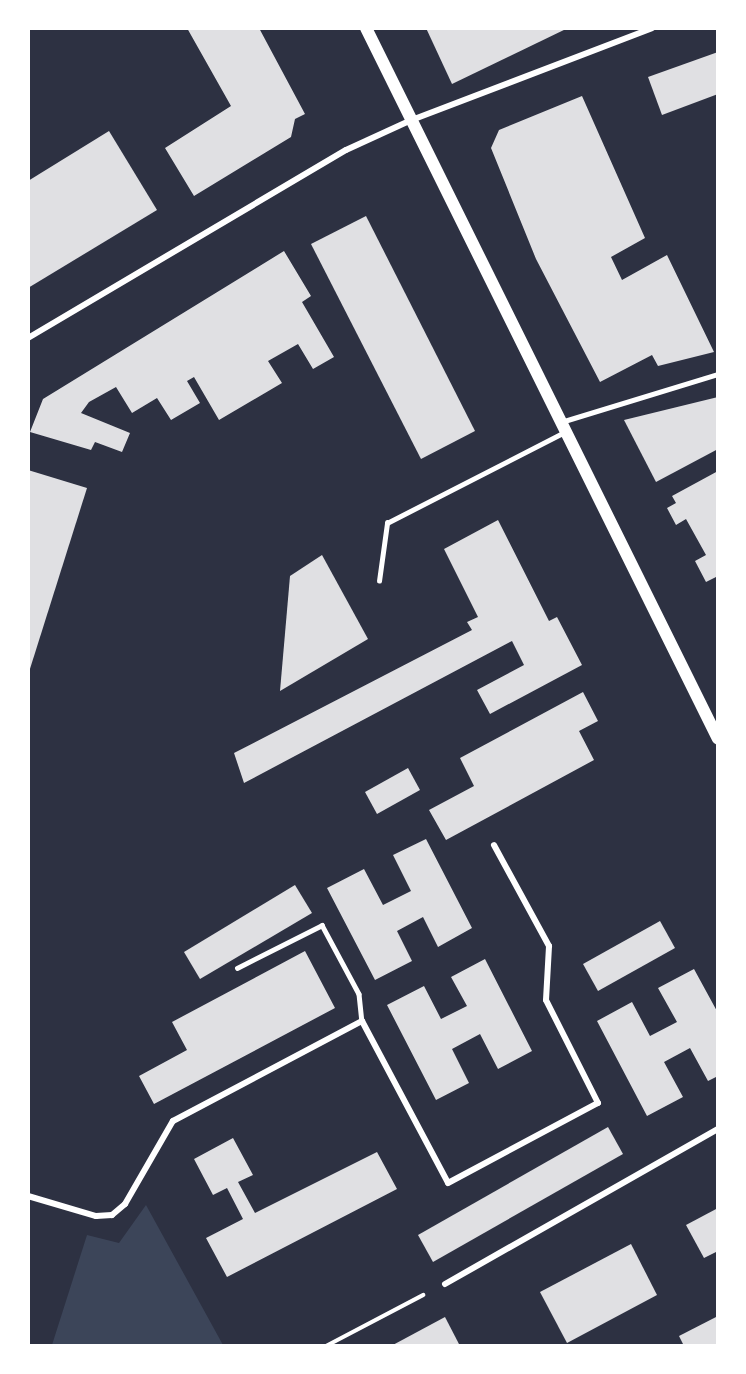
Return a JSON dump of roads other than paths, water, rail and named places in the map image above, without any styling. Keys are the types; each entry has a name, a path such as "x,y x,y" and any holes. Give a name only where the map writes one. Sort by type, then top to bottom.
{"main road":[{"path":"366,28 409,121 561,428 716,733"}],"street":[{"path":"28,338 346,150 409,121 652,28"},
{"path":"28,1196 96,1216 112,1215 125,1204 173,1121 362,1021 448,1183 598,1102 546,1000 549,946 494,845"},
{"path":"445,1284 717,1129"}],"lane":[{"path":"379,581 387,523 561,428 717,374"},
{"path":"237,968 322,925 359,994 362,1021"}]}
